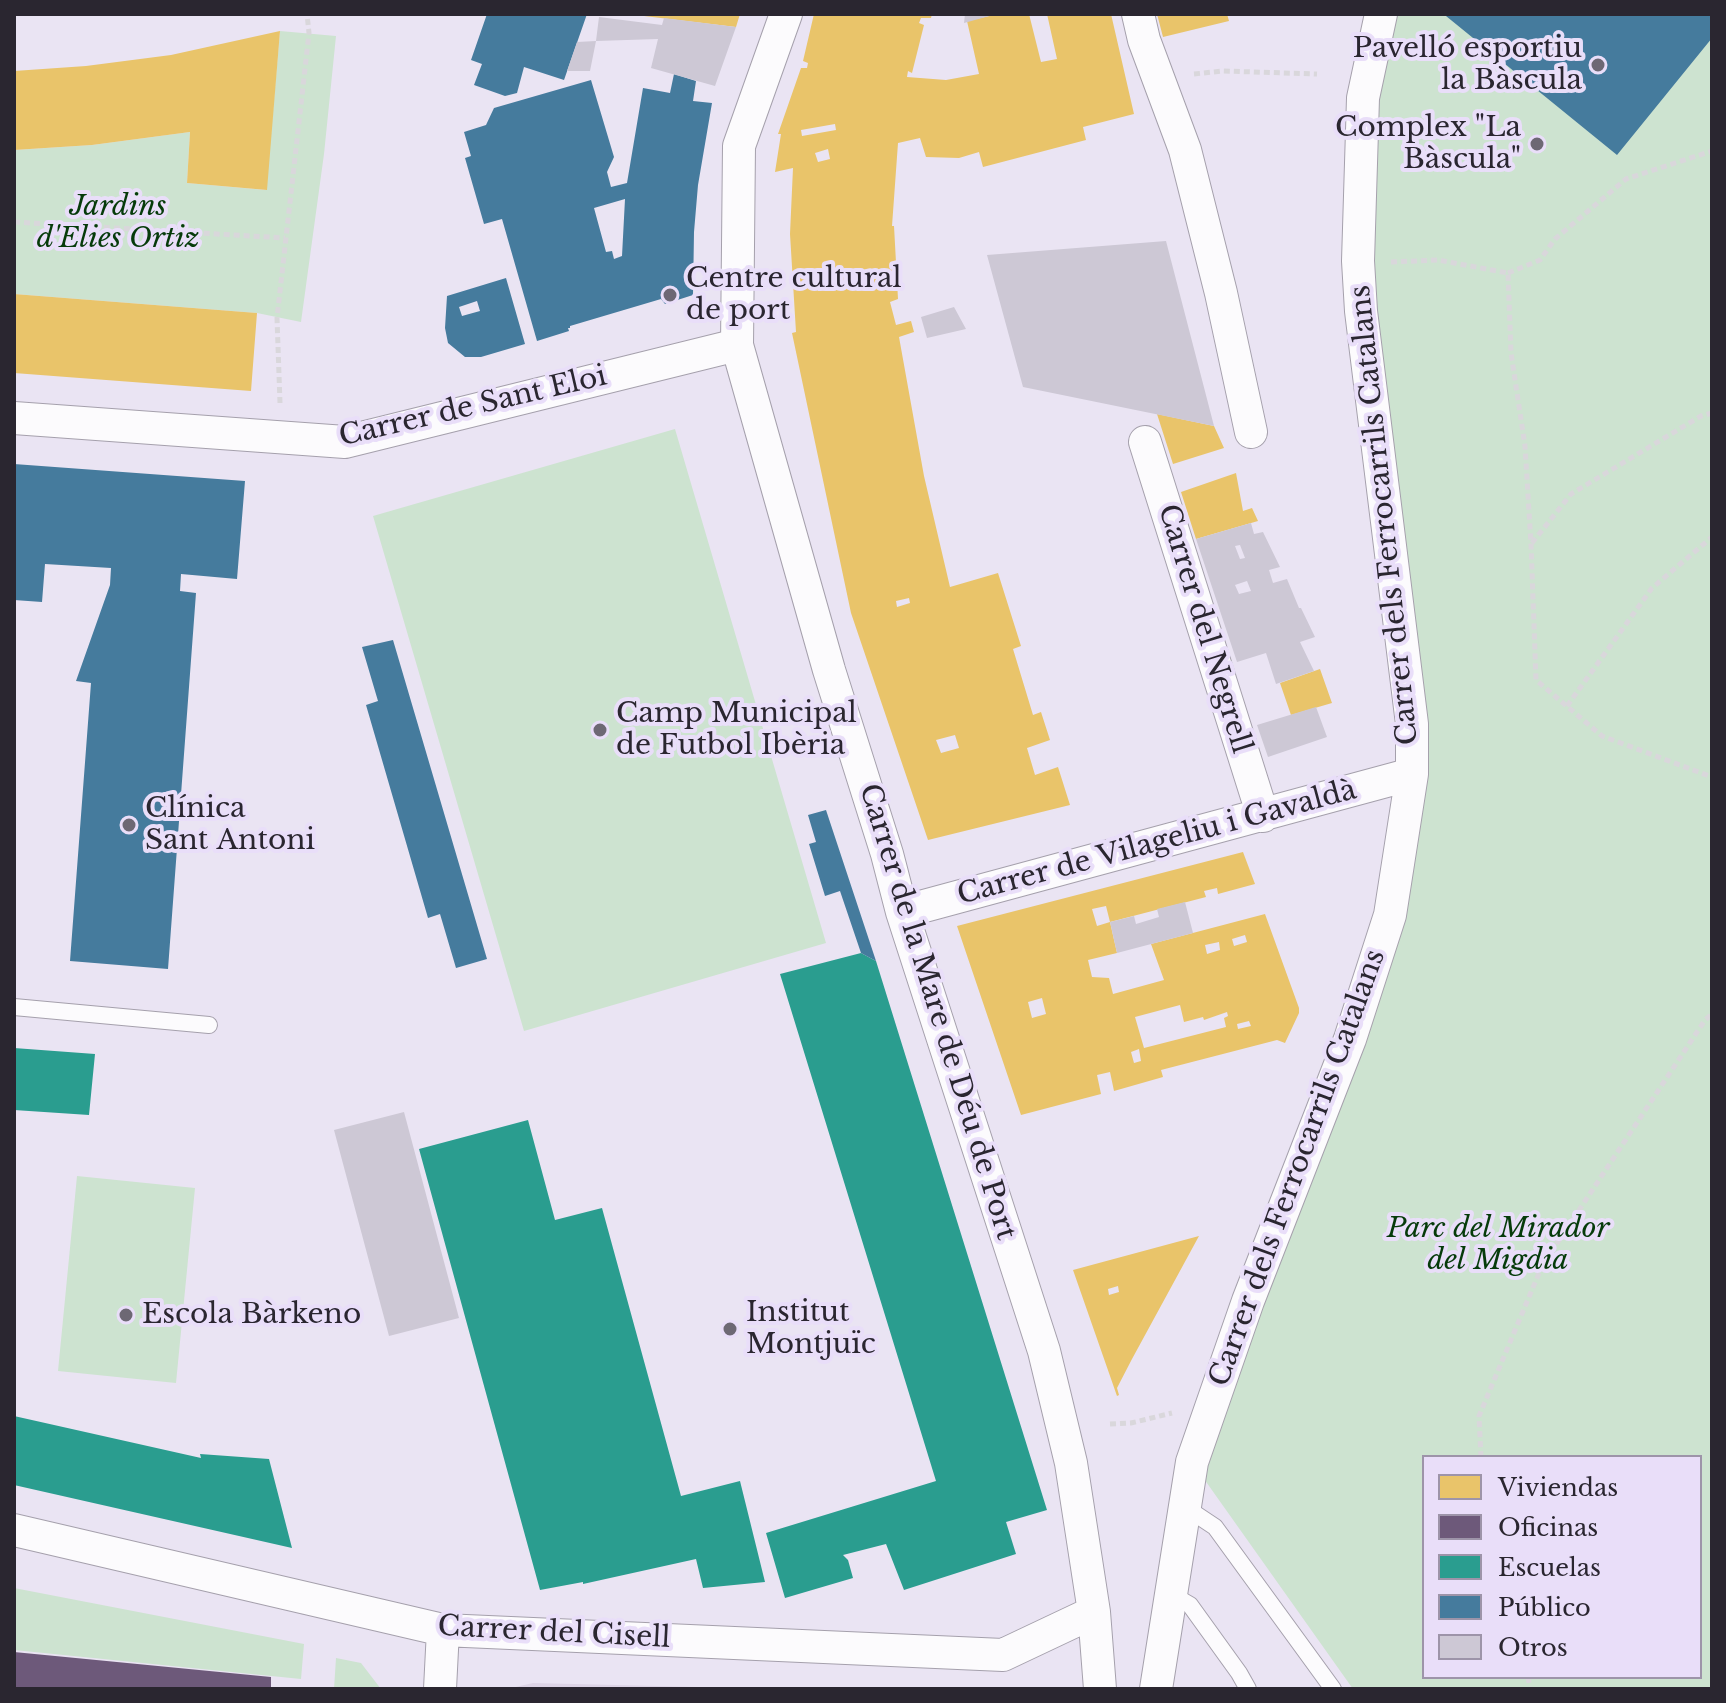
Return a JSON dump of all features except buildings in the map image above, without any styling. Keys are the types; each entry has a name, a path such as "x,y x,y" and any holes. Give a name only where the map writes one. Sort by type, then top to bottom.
{"street":[{"name":"Carrer de la Mare de Déu de Port","path":"786,14 739,146 737,345 829,670 902,912 1044,1351 1071,1463 1094,1612 1100,1689"},
{"name":"Carrer dels Ferrocarrils Catalans","path":"1185,1507 1192,1462 1248,1301 1350,1039 1390,915 1412,774 1412,724 1361,311 1358,261 1363,98 1381,14"},
{"path":"1141,27 1185,150 1221,293 1251,432"},
{"name":"Carrer de Sant Eloi","path":"14,418 345,442 737,345"},
{"name":"Carrer del Negrell","path":"1145,442 1263,816"},
{"name":"Carrer de Vilageliu i Gavaldà","path":"902,912 1412,774"},
{"path":"1156,1689 1185,1507"},
{"name":"Carrer del Cisell","path":"14,1530 443,1630 1003,1655 1094,1612"},
{"path":"440,1689 443,1630"}],"lane":[{"path":"14,1007 209,1025"},
{"path":"1185,1507 1215,1527 1333,1689"},
{"path":"1171,1594 1190,1605 1248,1689"}],"path":[{"path":"281,438 277,318 309,33 307,14"},
{"path":"1158,78 1223,71 1317,74"},
{"path":"1358,261 1438,260 1508,273 1540,260 1555,239 1626,179 1712,151"},
{"path":"14,222 285,238"},
{"path":"1508,273 1511,353 1525,446 1536,680 1602,736 1712,777"},
{"path":"1531,544 1571,494 1701,416 1712,413"},
{"path":"1567,706 1652,588 1712,537"},
{"path":"1481,1455 1479,1416 1542,1266 1705,1020 1712,1014"},
{"path":"1110,1424 1131,1423 1173,1413"}],"shaded area":[{"path":"533,1683 780,1689 507,1689"}],"green space":[{"name":"Parc del Mirador del Migdia","path":"1381,14 1712,14 1712,1689 1353,1689 1192,1462 1350,1039 1412,774 1361,311"},
{"name":"Jardins d'Elies Ortiz","path":"280,31 336,36 324,154 301,322 257,313 14,294 14,150 92,145 190,132 187,183 266,190"},
{"name":"Camp Municipal de Futbol Ibèria","path":"675,429 826,943 524,1031 373,516"},
{"path":"77,1176 195,1188 176,1383 58,1371"},
{"path":"14,1588 304,1644 301,1679 14,1650"},
{"path":"336,1658 361,1663 381,1689 334,1689"}],"place":[{"name":"Pavelló esportiu la Bàscula","path":"1598,65"},
{"name":"Complex \"La Bàscula\"","path":"1537,144"},
{"name":"Centre cultural de port","path":"670,295"},
{"name":"Camp Municipal de Futbol Ibèria","path":"600,730"},
{"name":"Clínica Sant Antoni","path":"129,825"},
{"name":"Escola Bàrkeno","path":"126,1315"},
{"name":"Institut Montjuïc","path":"730,1329"}]}
